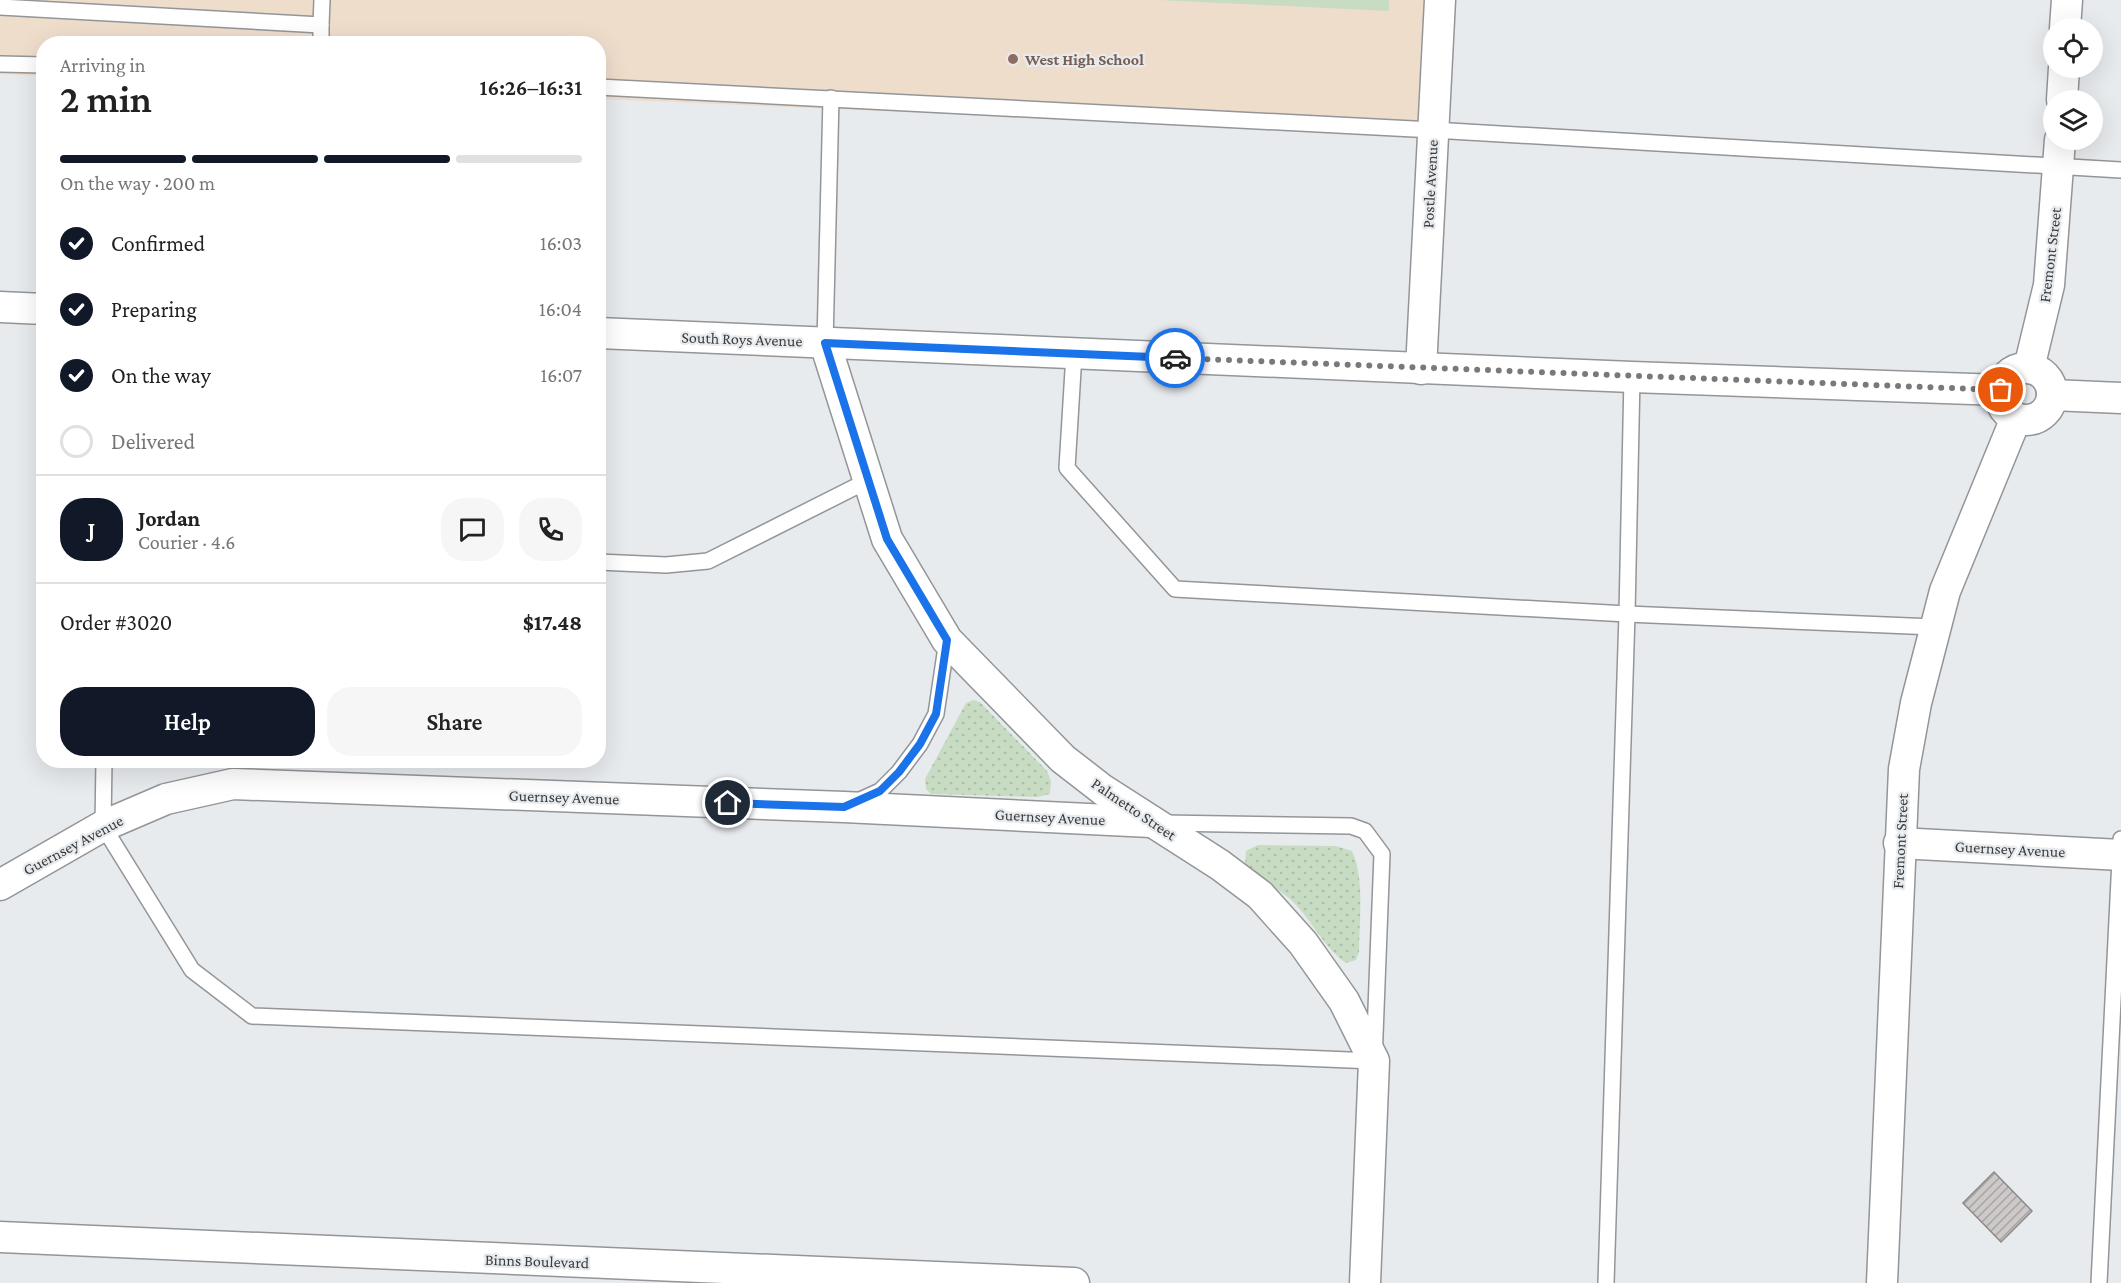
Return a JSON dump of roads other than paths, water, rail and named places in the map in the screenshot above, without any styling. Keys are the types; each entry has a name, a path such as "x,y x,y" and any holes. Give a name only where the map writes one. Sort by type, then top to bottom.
{"street":[{"name":"Postle Avenue","path":"1420,369 1440,0"},
{"path":"2066,18 2067,0"},
{"name":"Fremont Street","path":"2029,368 2049,285 2060,153"},
{"path":"0,307 36,309"},
{"name":"South Roys Avenue","path":"606,333 1420,369 2001,390"},
{"name":"Palmetto Street","path":"825,343 887,539 947,640 1063,759 1151,822 1220,865 1260,895 1303,943 1344,1001 1374,1061 1365,1283"},
{"path":"2029,368 2048,379 2052,395 2047,410 2040,416 2025,420 2016,418 2005,410 2001,390 2011,374 2029,368"},
{"path":"2052,395 2121,398"},
{"name":"Fremont Street","path":"1882,1283 1899,843 1904,769 1934,627 1962,546 2016,418"},
{"name":"Guernsey Avenue","path":"0,885 103,826 166,799 233,784 844,807 1151,822"},
{"name":"Guernsey Avenue","path":"1899,843 2121,849"},
{"name":"Binns Boulevard","path":"0,1238 1074,1283"}],"lane":[{"path":"321,36 322,0"},
{"path":"0,7 321,25"},
{"path":"0,64 36,65"},
{"path":"606,87 1433,130 2060,153 2121,170"},
{"path":"825,343 831,98"},
{"path":"1074,354 1067,468 1175,589 1628,614 1934,627"},
{"path":"1606,1283 1628,614 1632,377"},
{"path":"606,562 666,565 708,561 869,480"},
{"path":"844,807 880,791 899,772 920,744 936,714 947,640"},
{"path":"104,768 103,826 192,970 252,1016 1374,1061 1382,855 1365,831 1351,826 1151,822"},
{"path":"2099,1283 2114,1097 2121,849"}],"place":[{"name":"West High School","path":"1013,59"}]}
